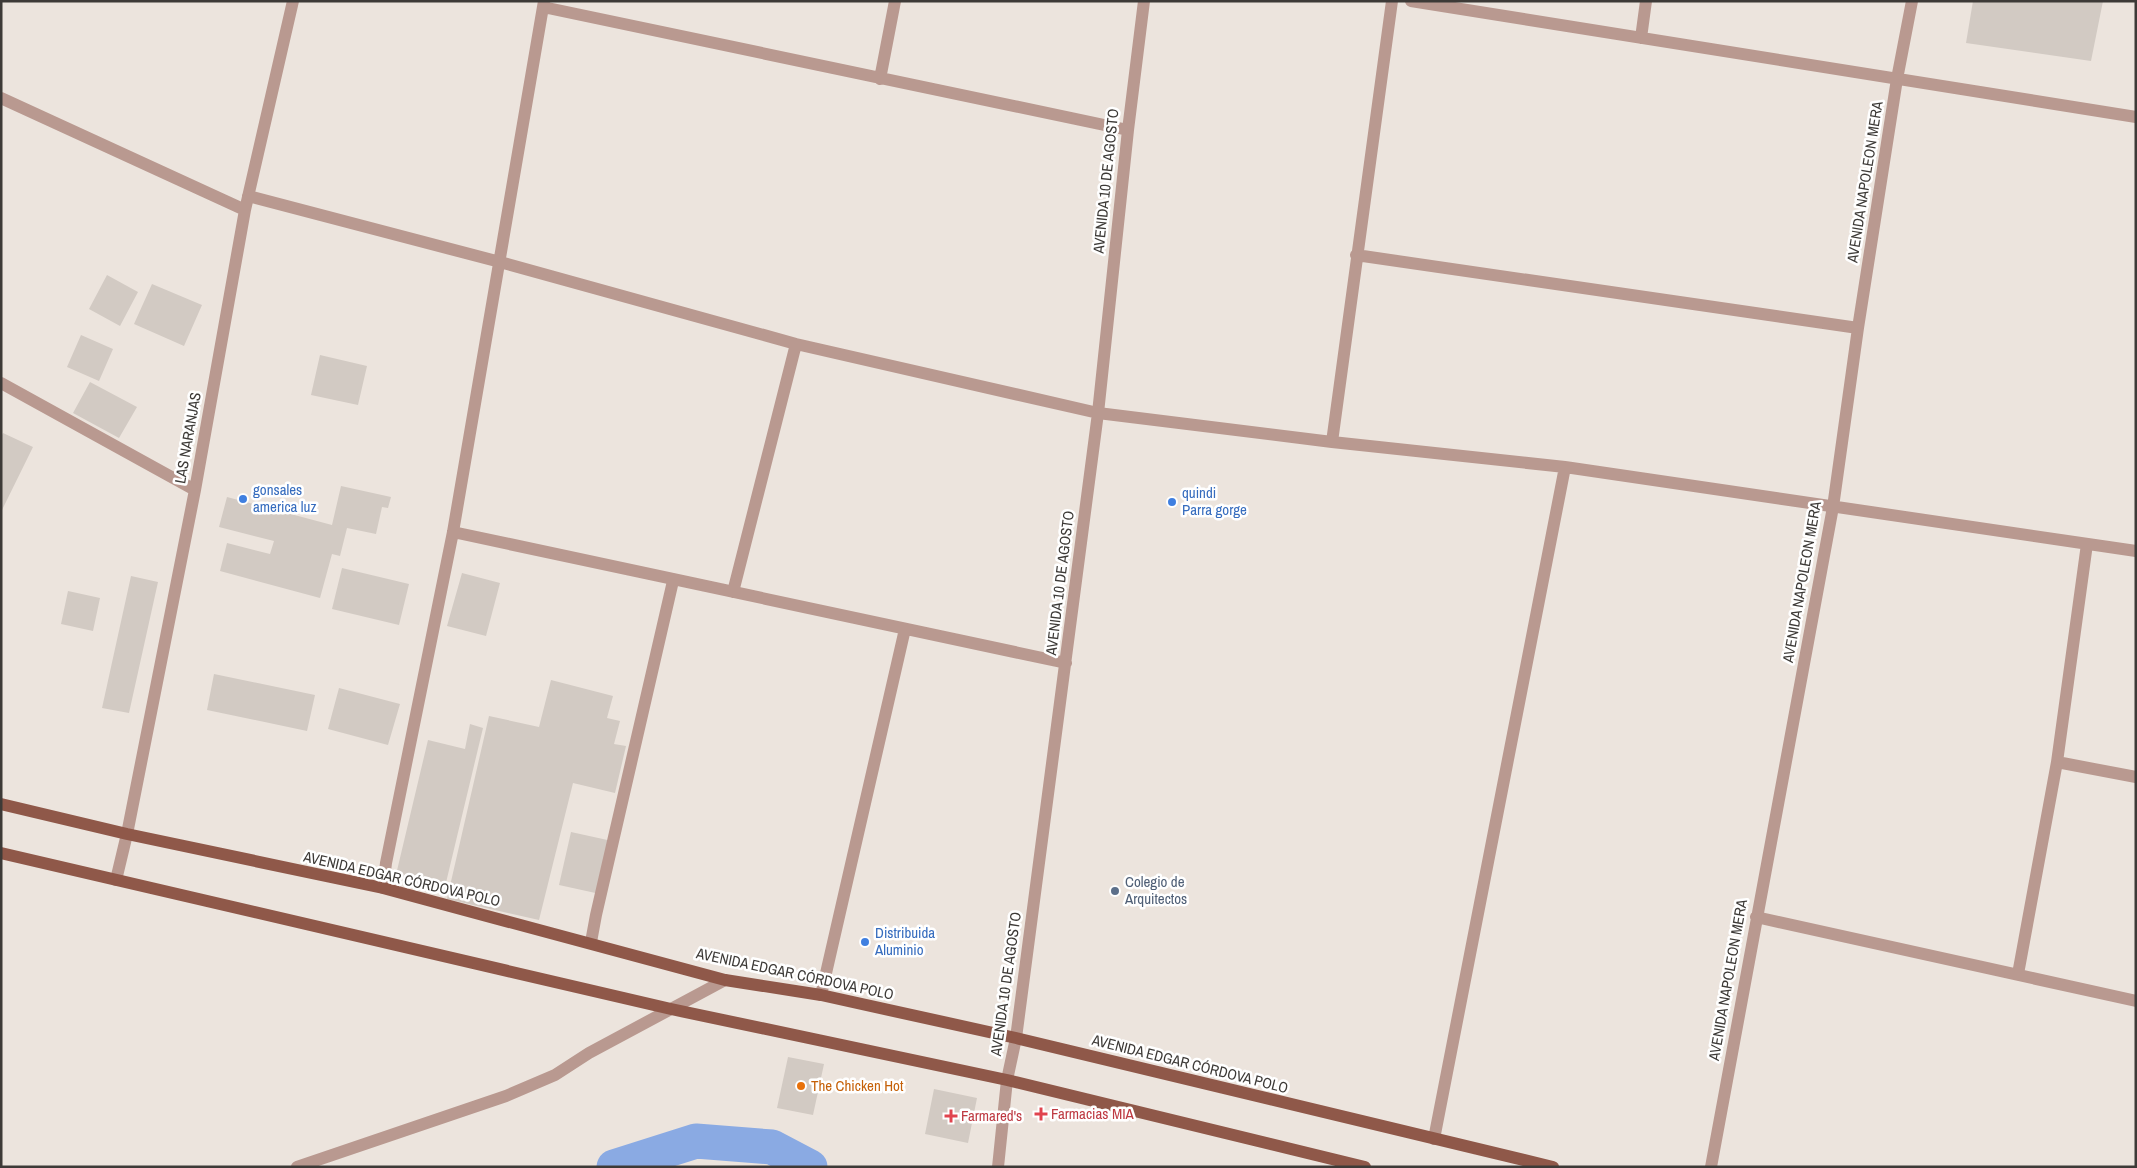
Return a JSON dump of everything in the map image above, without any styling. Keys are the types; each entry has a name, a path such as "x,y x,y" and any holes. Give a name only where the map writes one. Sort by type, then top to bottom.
{"main road":[{"name":"AVENIDA EDGAR CÓRDOVA POLO","path":"1,804 127,834 383,888 591,942 725,980 821,994 1016,1038 1553,1167"},
{"path":"1,853 671,1009 1007,1080 1365,1167"}],"street":[{"name":"LAS NARANJAS","path":"116,880 127,834 196,490 245,210 293,1"},
{"path":"880,79 895,1"},
{"name":"AVENIDA 10 DE AGOSTO","path":"998,1167 1007,1080 1016,1038 1098,413 1128,130 1144,1"},
{"path":"1332,442 1392,1"},
{"path":"1641,38 1646,1"},
{"name":"AVENIDA NAPOLEON MERA","path":"1711,1167 1833,507 1858,328 1897,79 1912,1"},
{"path":"1416,2 2136,117"},
{"path":"383,888 386,863 453,532 544,4 880,79 1128,130"},
{"path":"1,98 245,210"},
{"path":"248,196 500,262 796,344 1098,413 1332,442 1565,467 2136,551"},
{"path":"1356,256 1858,328"},
{"path":"733,592 796,344"},
{"path":"1,383 196,490"},
{"path":"1434,1139 1565,467"},
{"path":"453,532 674,581 1066,663"},
{"path":"2018,974 2057,762 2088,544"},
{"path":"591,942 674,581"},
{"path":"821,994 905,629"},
{"path":"2057,762 2136,778"},
{"path":"1756,917 2136,1001"},
{"path":"297,1167 506,1096 555,1075 589,1054 725,980"}],"building":[{"path":"1973,1 2103,1 2091,61 1966,43"},
{"path":"107,275 138,292 120,326 89,309"},
{"path":"152,284 202,305 184,346 134,324"},
{"path":"81,335 113,349 99,381 67,367"},
{"path":"320,355 367,366 358,405 311,395"},
{"path":"90,382 137,407 119,438 73,413"},
{"path":"3,433 33,447 1,512 1,437"},
{"path":"341,486 391,497 388,508 382,507 376,534 347,528 340,556 332,554 320,598 220,571 227,543 270,554 274,541 219,527 227,497 332,525"},
{"path":"342,568 409,584 399,625 332,609"},
{"path":"462,573 500,583 486,636 447,626"},
{"path":"131,576 158,582 129,713 102,708"},
{"path":"68,591 100,598 93,631 61,624"},
{"path":"214,674 315,695 307,731 207,710"},
{"path":"551,680 613,696 607,718 620,721 614,744 626,746 615,793 573,783 539,920 447,899 489,716 539,727"},
{"path":"339,688 400,704 388,745 328,729"},
{"path":"470,724 483,728 444,891 395,879 428,740 465,749"},
{"path":"571,832 612,841 600,894 559,885"},
{"name":"The Chicken Hot","path":"788,1057 824,1064 813,1115 777,1108"},
{"name":"Farmared's","path":"934,1089 977,1098 968,1143 925,1134"}],"waterway":[{"path":"614,1167 696,1141 772,1147 810,1167"}],"place":[{"name":"gonsales america luz","path":"243,499"},
{"name":"quindi Parra gorge","path":"1172,502"},
{"name":"Colegio de Arquitectos","path":"1115,891"},
{"name":"Distribuida Aluminio","path":"865,942"},
{"name":"The Chicken Hot","path":"801,1086"},
{"name":"Farmacias MIA","path":"1041,1114"},
{"name":"Farmared's","path":"951,1116"}]}
